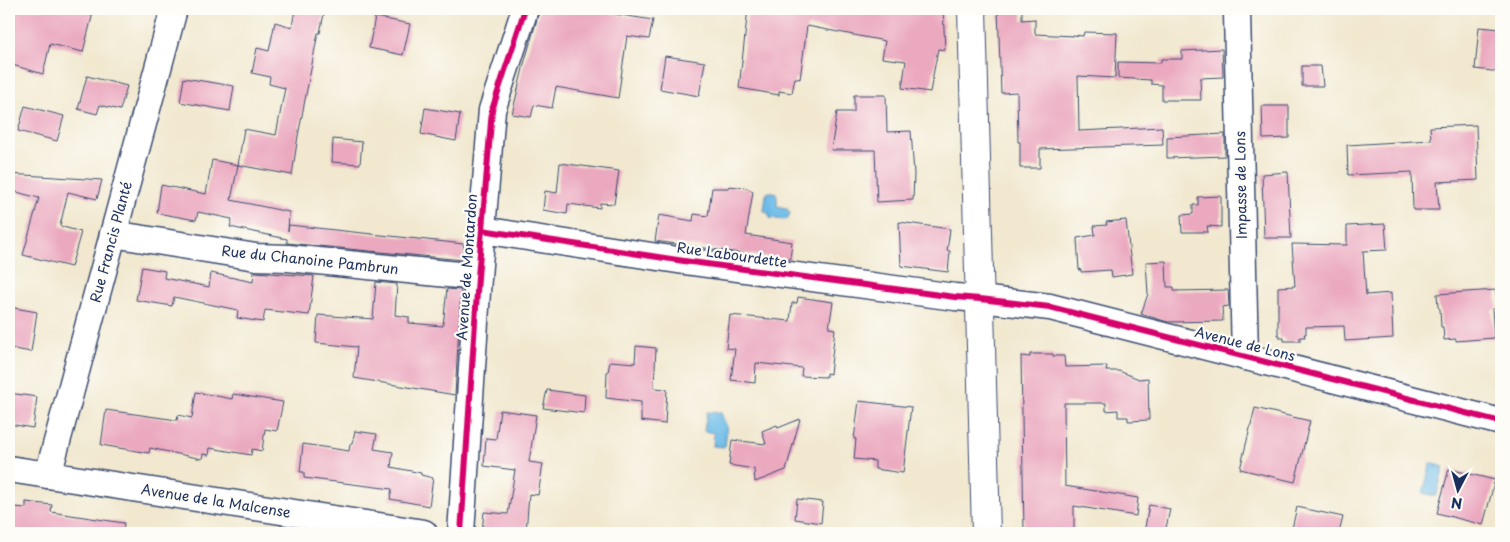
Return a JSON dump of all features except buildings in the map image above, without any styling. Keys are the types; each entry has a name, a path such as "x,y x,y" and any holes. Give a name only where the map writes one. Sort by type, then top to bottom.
{"main road":[{"path":"972,9 986,533"}],"street":[{"name":"Rue Francis Planté","path":"48,475 174,9"},
{"name":"Avenue de Montardon","path":"461,533 478,278 492,110 525,9"},
{"name":"Impasse de Lons","path":"1237,13 1245,357"},
{"name":"Rue Labourdette","path":"482,230 699,263 980,299"},
{"name":"Rue du Chanoine Pambrun","path":"113,234 256,258 288,258 478,278"},
{"name":"Avenue de Lons","path":"980,299 1050,307 1501,422"},
{"name":"Avenue de la Malcense","path":"9,469 424,533"}],"water":[{"path":"768,192 775,192 777,206 786,208 790,213 788,219 770,218 769,214 764,211"},
{"path":"707,412 721,413 727,427 725,447 713,446 714,433 704,431"},
{"path":"1431,463 1444,467 1436,496 1423,493"}],"cycle path":[{"path":"461,533 478,277 492,110 525,9"},
{"path":"482,230 684,261 955,297 1050,307 1501,422"}]}
